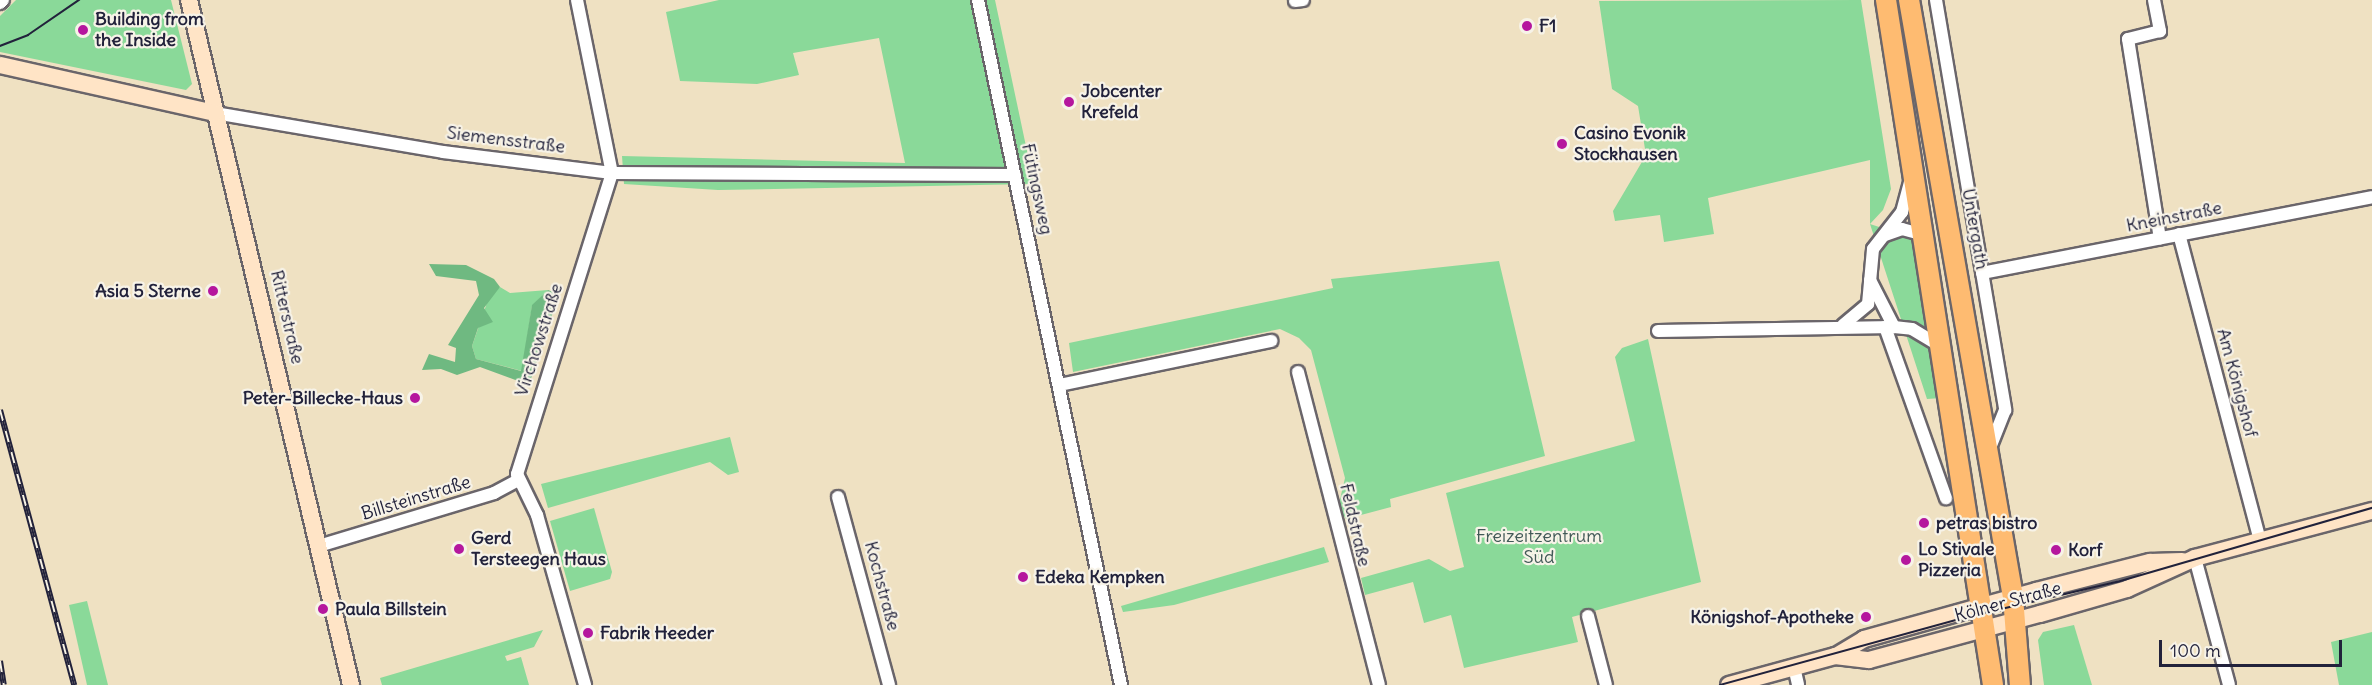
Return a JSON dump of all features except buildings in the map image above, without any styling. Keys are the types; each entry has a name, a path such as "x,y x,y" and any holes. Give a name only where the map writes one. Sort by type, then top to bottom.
{"main road":[{"name":"Ritterstraße","path":"189,0 322,545 345,644 351,685"},
{"path":"1886,0 1984,606 1993,685"},
{"name":"Untergath","path":"1909,0 2013,597 2020,685"},
{"name":"Siemensstraße","path":"0,65 215,113"},
{"path":"1925,235 1947,255 1957,282"},
{"name":"Kölner Straße","path":"1835,656 1869,660 2016,621 2127,589 2190,560 2372,510"},
{"name":"Kölner Straße","path":"1729,685 1835,656 1864,639 2013,597 2150,562 2190,560"},
{"name":"Ritterstraße","path":"345,644 360,685"}],"street":[{"name":"Virchowstraße","path":"518,480 522,453 612,173 577,0"},
{"name":"Fütingsweg","path":"978,0 1121,685"},
{"name":"Untergath","path":"1936,0 2005,410 1988,454"},
{"path":"2154,0 2160,31 2128,39 2160,238"},
{"name":"Siemensstraße","path":"215,113 443,152 612,173 1015,176"},
{"path":"1843,325 1868,304 1873,249 1884,236 1909,195 1912,161"},
{"name":"Kneinstraße","path":"1982,273 2372,197"},
{"path":"1884,236 1902,229 1925,235"},
{"name":"Am Königshof","path":"2179,234 2260,540"},
{"path":"1870,280 1890,327 1946,498"},
{"path":"1659,331 1843,325 1890,327 1912,329 1943,348"},
{"path":"1060,385 1271,340"},
{"name":"Feldstraße","path":"1298,372 1379,685"},
{"path":"518,480 537,514 585,685"},
{"name":"Billsteinstraße","path":"322,545 494,493 518,480"},
{"name":"Kochstraße","path":"838,496 889,685"},
{"path":"2190,560 2229,685"},
{"path":"1588,616 1606,685"},
{"path":"1794,667 1798,685"}],"green space":[{"path":"16,0 171,0 192,84 186,90 0,52 0,16"},
{"path":"719,0 995,0 1034,184 718,190 624,184 622,156 905,163 879,38 793,53 799,75 757,84 680,81 666,12"},
{"path":"1861,0 1891,189 1883,210 1870,224 1870,160 1708,198 1714,234 1664,242 1660,215 1615,221 1613,211 1646,155 1638,106 1612,89 1599,1"},
{"path":"1870,224 1919,240 1941,398 1927,399"},
{"path":"1499,261 1545,456 1390,499 1391,507 1346,519 1338,508 1345,478 1311,350 1299,338 1280,329 1073,372 1069,343 1333,288 1331,279"},
{"path":"429,264 466,265 494,279 500,287 484,308 493,322 478,328 472,346 476,359 521,371 532,305 548,290 559,294 529,385 480,367 457,375 441,369 422,370 429,354 455,362 456,348 448,345 479,295 476,281 436,276"},
{"path":"500,287 510,293 548,290 532,306 522,371 476,359 472,346 490,294"},
{"name":"Freizeitzentrum Süd","path":"1648,339 1701,582 1572,617 1578,642 1464,668 1451,615 1424,623 1413,582 1365,595 1361,578 1429,559 1450,571 1464,567 1446,493 1635,441 1615,357 1622,348"},
{"path":"730,437 739,472 728,475 710,462 548,508 541,484"},
{"path":"594,508 612,572 610,579 570,591 550,521"},
{"path":"1324,547 1329,562 1174,605 1123,612 1121,606"},
{"path":"87,601 108,685 87,685 69,605"},
{"path":"2074,625 2092,685 2044,685 2038,640 2043,632"},
{"path":"543,630 534,647 505,656 507,661 521,657 529,685 382,685 380,678"},
{"path":"2372,632 2372,685 2339,685 2331,642"}],"tram line":[{"path":"0,46 28,35 79,0"},
{"path":"1720,685 1963,618 2117,582 2372,508"}],"railway":[{"path":"0,410 74,685"},
{"path":"0,661 4,685"}],"place":[{"name":"F1","path":"1527,26"},
{"name":"Building from the Inside","path":"83,30"},
{"name":"Jobcenter Krefeld","path":"1069,102"},
{"name":"Casino Evonik Stockhausen","path":"1562,144"},
{"name":"Asia 5 Sterne","path":"213,291"},
{"name":"Peter-Billecke-Haus","path":"415,398"},
{"name":"petras bistro","path":"1924,523"},
{"name":"Gerd Tersteegen Haus","path":"459,549"},
{"name":"Korf","path":"2056,550"},
{"name":"Lo Stivale Pizzeria","path":"1906,560"},
{"name":"Edeka Kempken","path":"1023,577"},
{"name":"Paula Billstein","path":"323,609"},
{"name":"Königshof-Apotheke","path":"1866,617"},
{"name":"Fabrik Heeder","path":"588,633"}]}
